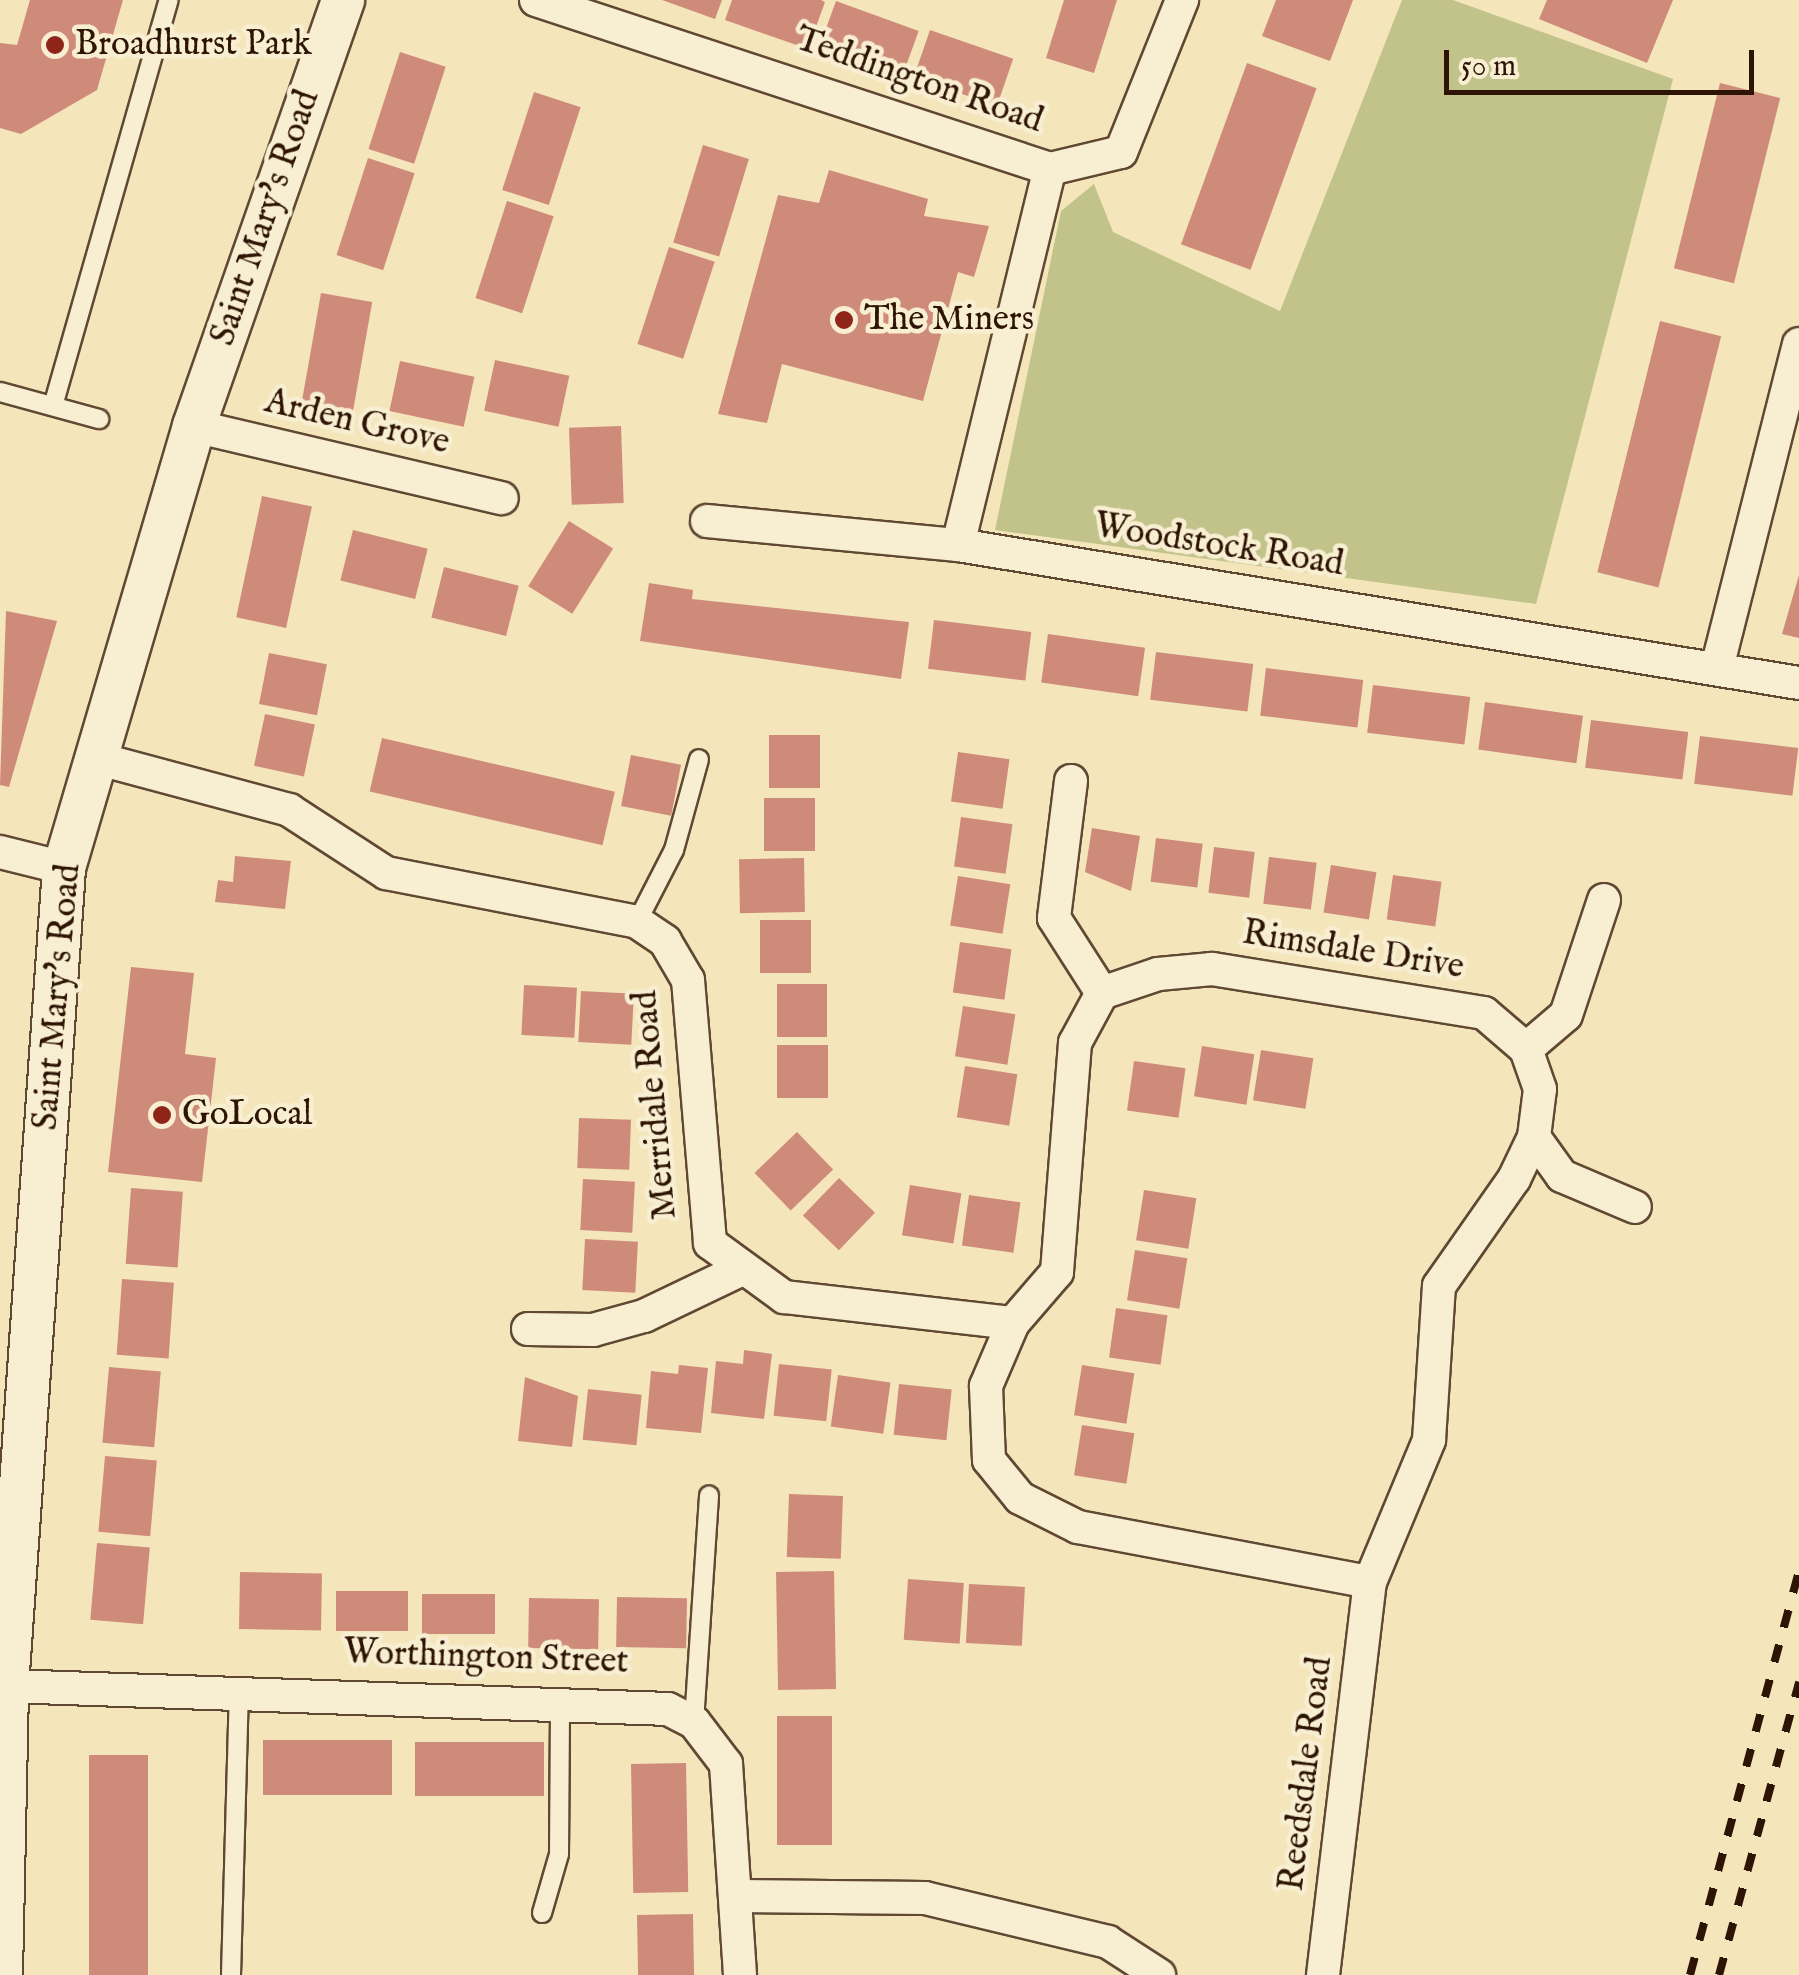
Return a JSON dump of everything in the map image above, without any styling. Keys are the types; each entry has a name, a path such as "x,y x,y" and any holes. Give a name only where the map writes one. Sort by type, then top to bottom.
{"street":[{"name":"Saint Mary's Road","path":"1,1975 7,1686 64,868 103,760 194,426 343,0"},
{"name":"Teddington Road","path":"536,0 1050,169 1121,152 1182,0"},
{"path":"958,545 1050,169"},
{"path":"1718,664 1799,344"},
{"name":"Arden Grove","path":"194,426 502,498"},
{"name":"Woodstock Road","path":"707,520 958,545 1718,664 1799,682"},
{"path":"103,760 289,810 386,873 637,922"},
{"path":"1071,781 1054,918 1102,993 1075,1043 1057,1272 1013,1323 986,1386 989,1460 1020,1498 1078,1528 1370,1582 1430,1440 1439,1286 1534,1137 1540,1089 1526,1049 1566,1015 1604,900"},
{"path":"0,852 64,868"},
{"name":"Merridale Road","path":"637,922 665,941 688,980 710,1243 740,1270 784,1297 1013,1323"},
{"name":"Rimsdale Drive","path":"1102,993 1158,974 1212,969 1484,1013 1526,1049"},
{"path":"1534,1137 1562,1176 1635,1208"},
{"path":"528,1329 593,1330 644,1316 740,1270"},
{"name":"Reedsdale Road","path":"1323,1975 1370,1582"},
{"name":"Worthington Street","path":"7,1686 636,1702 694,1722"},
{"path":"694,1722 726,1764 740,1975"},
{"path":"737,1896 925,1898 1108,1942 1159,1975"}],"lane":[{"path":"53,406 169,0"},
{"path":"0,392 99,419"},
{"path":"637,922 674,850 699,758"},
{"path":"694,1722 708,1495"},
{"path":"232,1975 238,1690"},
{"path":"542,1913 558,1854 560,1700"}],"green space":[{"path":"1402,0 1453,0 1673,79 1536,604 995,530 1061,211 1094,184 1113,232 1280,311"}],"building":[{"name":"Broadhurst Park","path":"30,0 123,0 97,90 21,134 0,128 0,43 17,45"},
{"path":"662,0 722,0 715,19"},
{"path":"732,0 825,2 808,49 725,20"},
{"path":"1064,0 1117,0 1094,73 1046,58"},
{"path":"1276,0 1353,0 1330,61 1262,36"},
{"path":"1547,0 1673,0 1647,63 1539,19"},
{"path":"836,1 919,31 901,79 819,49"},
{"path":"930,30 1013,59 997,106 914,77"},
{"path":"400,52 446,67 414,164 368,149"},
{"path":"1247,63 1317,88 1251,270 1181,244"},
{"path":"1720,83 1780,98 1734,283 1674,268"},
{"path":"534,92 581,107 549,205 502,190"},
{"path":"703,145 749,159 719,257 673,243"},
{"path":"368,158 415,173 383,270 336,255"},
{"name":"The Miners","path":"829,170 928,199 924,216 989,226 974,277 958,272 923,401 782,364 767,423 718,414 778,195 819,203"},
{"path":"507,201 554,216 522,313 475,298"},
{"path":"669,247 715,262 683,359 637,344"},
{"path":"321,293 372,302 352,418 301,409"},
{"path":"1660,321 1721,336 1658,588 1597,572"},
{"path":"495,360 569,376 559,427 484,411"},
{"path":"400,361 474,377 464,427 389,411"},
{"path":"621,426 624,503 572,505 569,428"},
{"path":"262,496 312,507 286,628 236,617"},
{"path":"569,521 613,549 572,614 528,586"},
{"path":"353,530 428,549 415,599 340,580"},
{"path":"444,567 519,586 506,636 431,617"},
{"path":"1799,575 1799,638 1782,634"},
{"path":"649,583 693,590 692,599 909,622 901,679 640,641"},
{"path":"6,611 57,621 9,787 0,785"},
{"path":"934,620 1031,632 1025,681 928,669"},
{"path":"1048,634 1145,648 1138,696 1041,683"},
{"path":"1156,652 1253,664 1247,712 1150,700"},
{"path":"269,653 327,664 317,715 259,704"},
{"path":"1266,668 1363,680 1357,728 1260,716"},
{"path":"1373,685 1470,697 1464,745 1367,733"},
{"path":"1485,702 1583,716 1576,763 1478,750"},
{"path":"265,714 315,725 304,776 254,766"},
{"path":"1591,720 1688,732 1682,780 1585,768"},
{"path":"769,735 820,735 820,788 769,788"},
{"path":"1700,736 1798,748 1792,796 1694,784"},
{"path":"382,738 615,792 603,845 370,792"},
{"path":"958,752 1009,759 1003,809 951,802"},
{"path":"631,755 681,765 671,816 621,806"},
{"path":"764,798 815,798 815,851 764,851"},
{"path":"961,817 1012,824 1006,874 954,867"},
{"path":"1092,828 1140,836 1131,891 1085,872"},
{"path":"1156,838 1203,844 1197,887 1151,882"},
{"path":"1214,847 1255,852 1249,898 1208,893"},
{"path":"235,856 291,861 285,909 215,902 218,880 233,882"},
{"path":"1269,857 1317,863 1311,909 1263,904"},
{"path":"804,858 805,912 740,913 739,859"},
{"path":"1331,865 1376,872 1369,920 1323,912"},
{"path":"1393,875 1442,882 1435,926 1387,920"},
{"path":"958,876 1010,884 1003,934 950,925"},
{"path":"760,920 811,920 811,973 760,973"},
{"path":"960,942 1011,949 1004,1000 953,993"},
{"name":"GoLocal","path":"131,967 194,973 185,1054 216,1058 202,1182 108,1172"},
{"path":"777,984 827,984 827,1037 777,1037"},
{"path":"524,985 577,988 574,1038 521,1035"},
{"path":"581,991 634,994 631,1045 578,1042"},
{"path":"963,1006 1015,1014 1007,1065 955,1056"},
{"path":"777,1045 828,1045 828,1098 777,1098"},
{"path":"1202,1046 1254,1054 1246,1105 1194,1096"},
{"path":"1261,1050 1313,1058 1305,1109 1253,1100"},
{"path":"1134,1061 1185,1068 1179,1118 1127,1111"},
{"path":"965,1066 1017,1074 1009,1126 957,1117"},
{"path":"579,1118 631,1120 629,1170 577,1168"},
{"path":"797,1132 833,1169 791,1210 755,1173"},
{"path":"839,1178 875,1213 839,1250 803,1215"},
{"path":"583,1179 635,1182 632,1233 580,1230"},
{"path":"910,1185 961,1193 953,1244 902,1235"},
{"path":"131,1188 183,1192 178,1267 126,1264"},
{"path":"1144,1190 1196,1198 1188,1249 1136,1240"},
{"path":"969,1195 1020,1202 1013,1253 962,1246"},
{"path":"585,1239 638,1242 635,1293 582,1290"},
{"path":"1135,1250 1187,1258 1179,1309 1127,1300"},
{"path":"122,1279 174,1283 169,1358 117,1355"},
{"path":"1116,1308 1167,1315 1161,1365 1109,1358"},
{"path":"744,1350 772,1354 764,1419 711,1413 716,1361 743,1364"},
{"path":"779,1364 832,1370 826,1421 774,1416"},
{"path":"679,1365 708,1368 701,1433 646,1428 651,1371 678,1374"},
{"path":"1082,1365 1134,1373 1126,1424 1074,1415"},
{"path":"109,1367 161,1372 154,1447 102,1443"},
{"path":"838,1375 890,1382 883,1434 831,1426"},
{"path":"525,1377 578,1396 572,1447 518,1441"},
{"path":"899,1384 952,1390 946,1440 894,1435"},
{"path":"588,1389 642,1395 636,1445 583,1440"},
{"path":"1082,1425 1134,1433 1126,1484 1074,1475"},
{"path":"105,1456 157,1461 150,1536 98,1532"},
{"path":"789,1494 843,1496 841,1559 787,1557"},
{"path":"97,1543 150,1548 143,1624 90,1620"},
{"path":"834,1571 836,1689 778,1690 776,1572"},
{"path":"240,1572 322,1573 321,1630 239,1629"},
{"path":"908,1579 964,1583 960,1644 904,1640"},
{"path":"969,1584 1025,1587 1022,1646 966,1643"},
{"path":"336,1591 408,1591 408,1631 336,1631"},
{"path":"422,1594 495,1594 495,1634 422,1634"},
{"path":"617,1597 687,1598 686,1648 616,1647"},
{"path":"529,1598 599,1599 598,1649 528,1648"},
{"path":"777,1716 832,1716 832,1845 777,1845"},
{"path":"263,1740 392,1740 392,1795 263,1795"},
{"path":"415,1742 544,1742 544,1796 415,1796"},
{"path":"89,1755 148,1755 148,1975 89,1975"},
{"path":"686,1763 688,1892 633,1893 631,1764"},
{"path":"693,1914 694,1975 638,1975 637,1915"}],"railway":[{"path":"1690,1975 1799,1572"},
{"path":"1719,1975 1799,1682"}],"place":[{"name":"Broadhurst Park","path":"55,45"},
{"name":"The Miners","path":"844,320"},
{"name":"GoLocal","path":"162,1115"}]}
